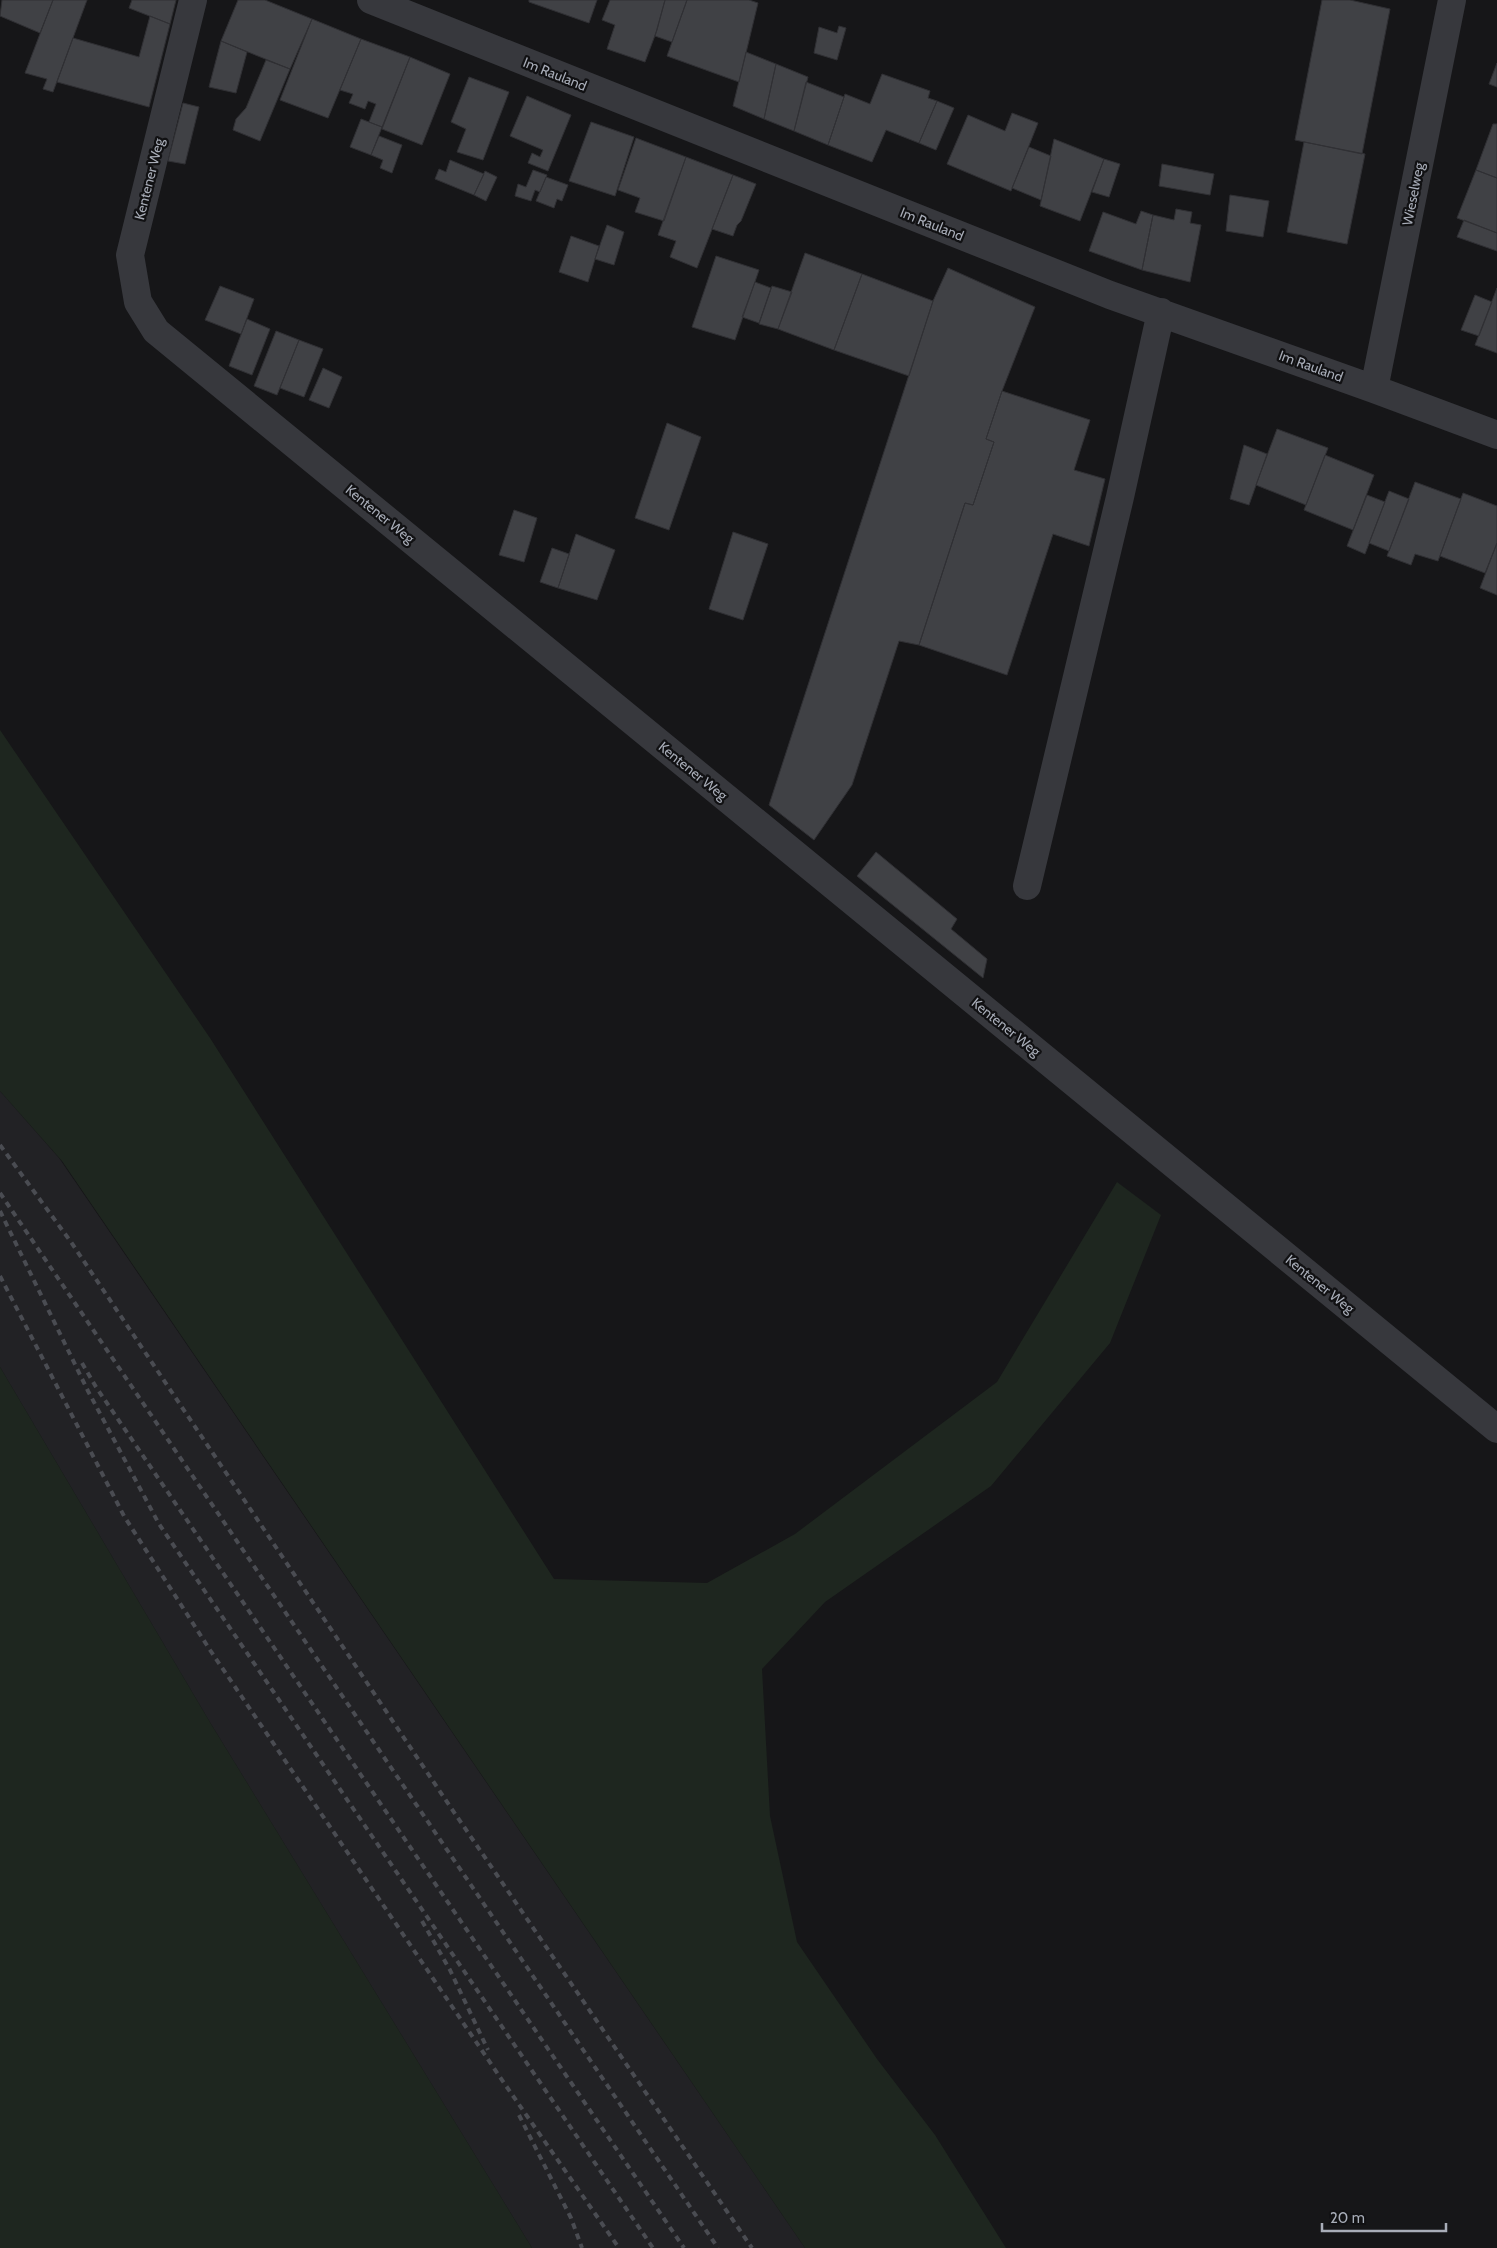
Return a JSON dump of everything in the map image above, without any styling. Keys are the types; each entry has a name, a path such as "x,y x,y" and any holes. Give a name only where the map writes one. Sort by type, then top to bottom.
{"street":[{"name":"Kentener Weg","path":"193,0 130,255 138,302 156,331 1497,1429"},
{"name":"Im Rauland","path":"371,0 1110,295 1497,435"},
{"name":"Wieselweg","path":"1374,389 1452,0"},
{"path":"1027,886 1120,497 1161,312"}],"shaded area":[{"path":"0,730 210,1038 554,1579 707,1583 795,1534 997,1382 1117,1182 1161,1215 1110,1343 991,1486 825,1602 762,1669 770,1816 797,1942 877,2059 935,2135 1006,2248 805,2248 62,1161 0,1091"},
{"path":"0,1091 59,1158 805,2248 532,2248 211,1724 0,1367"},
{"path":"0,1367 211,1724 532,2248 0,2248"}],"building":[{"path":"2,0 53,0 40,33 0,16"},
{"path":"53,0 87,0 53,92 43,89 47,79 25,73"},
{"path":"132,0 176,0 170,24 129,8"},
{"path":"238,0 265,0 312,19 290,69 221,41"},
{"path":"529,0 597,0 589,23 529,2"},
{"path":"610,0 665,0 657,30 645,62 607,49 615,25 602,20"},
{"path":"665,0 687,0 672,42 655,36"},
{"path":"687,0 749,0 758,3 739,82 667,56"},
{"path":"1322,0 1350,0 1390,9 1362,154 1295,140"},
{"path":"150,16 170,24 149,107 57,82 73,38 139,57"},
{"path":"312,19 361,39 328,118 280,100"},
{"path":"839,26 846,28 837,60 814,53 819,27 837,33"},
{"path":"361,39 410,57 382,127 369,122 376,104 368,101 365,109 349,103 353,94 340,90"},
{"path":"221,41 247,52 236,93 209,87"},
{"path":"746,52 776,64 764,119 733,106"},
{"path":"410,57 450,74 422,145 382,129"},
{"path":"266,60 290,69 260,141 233,130 236,119 246,108"},
{"path":"1497,63 1497,87 1489,84"},
{"path":"776,64 808,77 794,131 764,119"},
{"path":"882,74 930,91 928,98 937,101 919,143 886,130 872,162 828,145 845,94 870,104"},
{"path":"469,77 509,92 483,160 457,152 466,129 451,122"},
{"path":"806,82 844,97 828,145 794,131"},
{"path":"527,96 571,115 548,171 528,163 532,153 540,157 543,150 510,136"},
{"path":"937,101 954,108 936,150 919,143"},
{"path":"183,103 199,107 185,164 168,161"},
{"path":"1012,113 1038,123 1011,191 947,164 968,115 1005,131"},
{"path":"361,119 382,127 371,155 350,147"},
{"path":"591,122 634,137 615,196 569,181"},
{"path":"1493,124 1497,124 1497,178 1476,170"},
{"path":"379,136 402,145 392,173 380,168 383,160 371,155"},
{"path":"636,138 686,157 664,221 635,212 640,198 618,190"},
{"path":"1054,139 1104,159 1080,221 1040,206"},
{"path":"1304,142 1365,154 1347,244 1287,232"},
{"path":"1029,147 1051,156 1041,200 1012,188"},
{"path":"686,157 733,175 697,268 670,257 676,241 658,235"},
{"path":"1104,159 1120,164 1109,197 1092,192"},
{"path":"450,160 484,174 474,195 435,179 439,169 446,172"},
{"path":"1162,164 1214,174 1210,195 1159,186"},
{"path":"533,170 547,175 540,192 535,190 531,201 515,196 518,184 526,187"},
{"path":"1476,170 1497,178 1497,233 1457,218"},
{"path":"485,171 497,177 486,201 474,195"},
{"path":"733,175 756,184 733,236 712,229"},
{"path":"546,177 568,185 562,201 557,199 554,208 536,201"},
{"path":"1230,195 1269,201 1263,237 1226,231"},
{"path":"1176,209 1192,212 1190,223 1201,225 1190,282 1142,270 1153,215 1174,220"},
{"path":"1141,211 1153,215 1142,270 1089,251 1103,212 1136,224"},
{"path":"1464,220 1497,233 1497,251 1457,237"},
{"path":"607,225 624,232 614,265 595,259"},
{"path":"571,236 599,246 588,282 559,272"},
{"path":"805,253 862,274 834,350 778,329"},
{"path":"716,256 759,270 735,340 692,327"},
{"path":"948,268 1035,307 1002,391 986,439 994,442 973,505 965,503 919,645 899,641 852,785 814,840 769,805 933,301"},
{"path":"862,274 933,301 909,376 834,350"},
{"path":"755,282 771,288 759,323 742,317"},
{"path":"220,286 254,299 241,334 205,320"},
{"path":"772,286 792,292 778,329 759,324"},
{"path":"1497,288 1497,353 1475,345"},
{"path":"1475,295 1492,302 1479,336 1461,330"},
{"path":"247,319 270,329 252,375 229,366"},
{"path":"276,331 299,340 277,395 254,386"},
{"path":"299,340 323,349 304,397 280,388"},
{"path":"323,368 342,377 329,408 309,400"},
{"path":"1002,391 1090,420 1074,470 1105,479 1089,546 1053,534 1007,675 919,645 965,503 973,505 994,442 986,439"},
{"path":"667,423 701,437 669,530 635,518"},
{"path":"1277,429 1328,448 1306,505 1256,485"},
{"path":"1244,445 1267,454 1249,505 1230,499"},
{"path":"1325,455 1374,475 1353,530 1304,510"},
{"path":"1415,482 1461,499 1438,561 1415,554 1411,565 1387,556"},
{"path":"1389,491 1409,499 1389,551 1369,543"},
{"path":"1463,493 1497,506 1497,543 1485,573 1440,556"},
{"path":"1367,495 1385,502 1365,554 1347,546"},
{"path":"514,510 537,518 524,562 499,555"},
{"path":"733,532 768,544 743,620 709,609"},
{"path":"576,534 615,550 597,600 558,588"},
{"path":"1497,543 1497,595 1480,588"},
{"path":"552,548 569,554 558,588 540,582"},
{"path":"876,852 957,919 951,929 987,959 983,978 857,876"}],"railway":[{"path":"0,1145 71,1242 445,1799 752,2248"},
{"path":"0,1193 718,2248"},
{"path":"0,1211 88,1391 159,1524 653,2248"},
{"path":"0,1276 124,1516 210,1650 504,2083 619,2248"},
{"path":"82,1363 96,1387 684,2248"},
{"path":"422,1921 450,1970 488,2050"},
{"path":"519,2115 571,2218 582,2248"}]}
